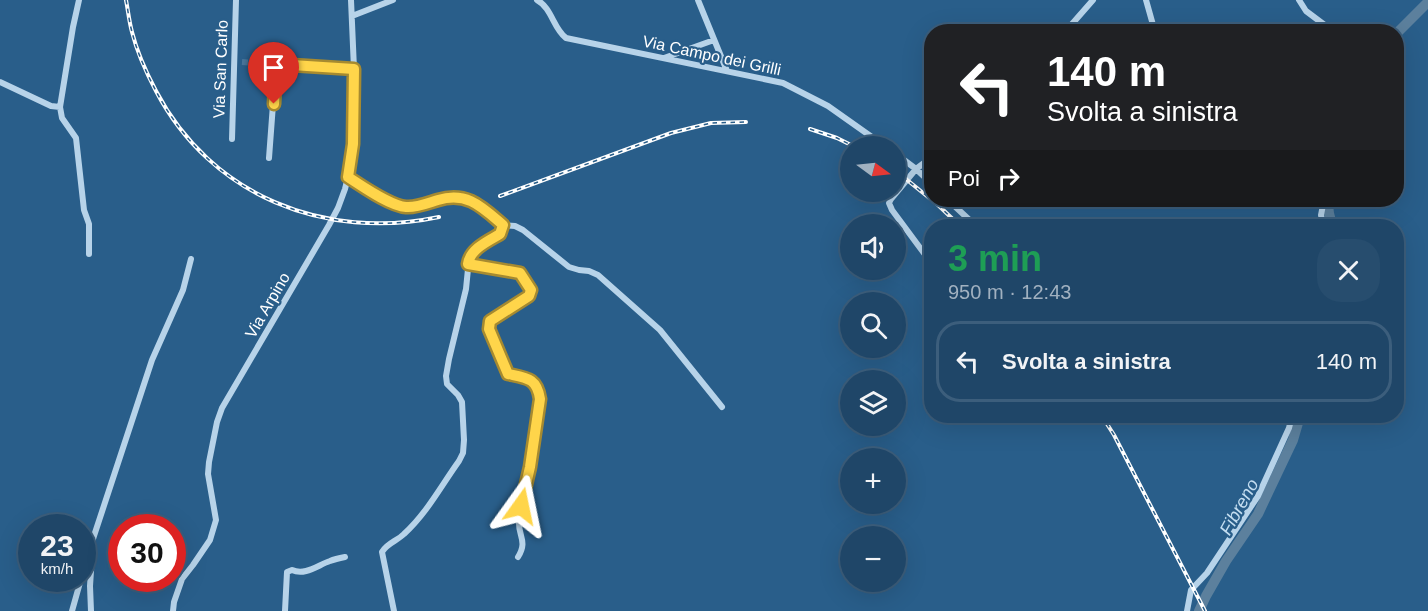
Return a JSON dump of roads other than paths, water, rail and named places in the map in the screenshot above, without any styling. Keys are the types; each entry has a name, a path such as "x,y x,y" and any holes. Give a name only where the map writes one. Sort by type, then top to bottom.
{"street":[{"path":"79,0 60,107 62,118 76,138 84,210 89,224 89,255"},
{"name":"Via San Carlo","path":"232,139 238,62 236,0"},
{"name":"Via Arpino","path":"173,611 182,579 210,540 216,519 208,462 222,408 334,217 342,198 353,144 354,69 351,0"},
{"path":"352,16 393,0"},
{"name":"Via Campo dei Grilli","path":"537,0 545,5 560,32 566,38 784,83 828,106 870,136"},
{"path":"698,0 727,71"},
{"path":"1072,24 1093,0"},
{"path":"1146,0 1153,24"},
{"path":"1299,0 1306,11 1323,24"},
{"path":"662,58 714,40"},
{"path":"256,63 354,69"},
{"path":"269,158 276,64"},
{"path":"0,82 51,106 60,107"},
{"path":"906,162 924,176"},
{"path":"924,163 898,189 889,203 924,253"},
{"path":"348,177 379,196 403,207 415,206 449,196 468,200 483,207 503,225 521,229 569,267 592,272 604,279 657,327 722,407"},
{"path":"956,207 968,219"},
{"path":"394,611 382,552 384,548 404,535 428,509 463,453 462,402 447,384 446,376 466,292 470,257 487,241 500,234 503,225"},
{"path":"96,529 152,360 183,290 191,259"},
{"path":"468,264 520,273 531,290 529,296 489,323 489,329 505,370 508,374 532,381 539,390 540,399 530,467 519,518 523,543 518,557"},
{"path":"1187,611 1192,589 1207,573 1258,496 1291,423"},
{"path":"285,611 287,572 292,570 299,573 345,557"},
{"path":"72,611 77,592"},
{"path":"90,592 91,611"}],"waterway":[{"name":"Fibreno","path":"1404,26 1428,2"},
{"name":"Fibreno","path":"1329,207 1331,219"},
{"name":"Fibreno","path":"1199,611 1226,561 1258,514 1293,440 1298,423"}],"tunnel":[{"path":"242,62 256,63"}],"railway":[{"path":"126,0 136,47 145,69 179,128 207,158 240,183 275,202 314,215 354,222 396,223 439,217"},
{"path":"500,196 671,133 711,123 746,122"},
{"path":"810,129 840,140"},
{"path":"906,179 924,194"},
{"path":"940,207 953,219"},
{"path":"1106,423 1205,611"}]}
